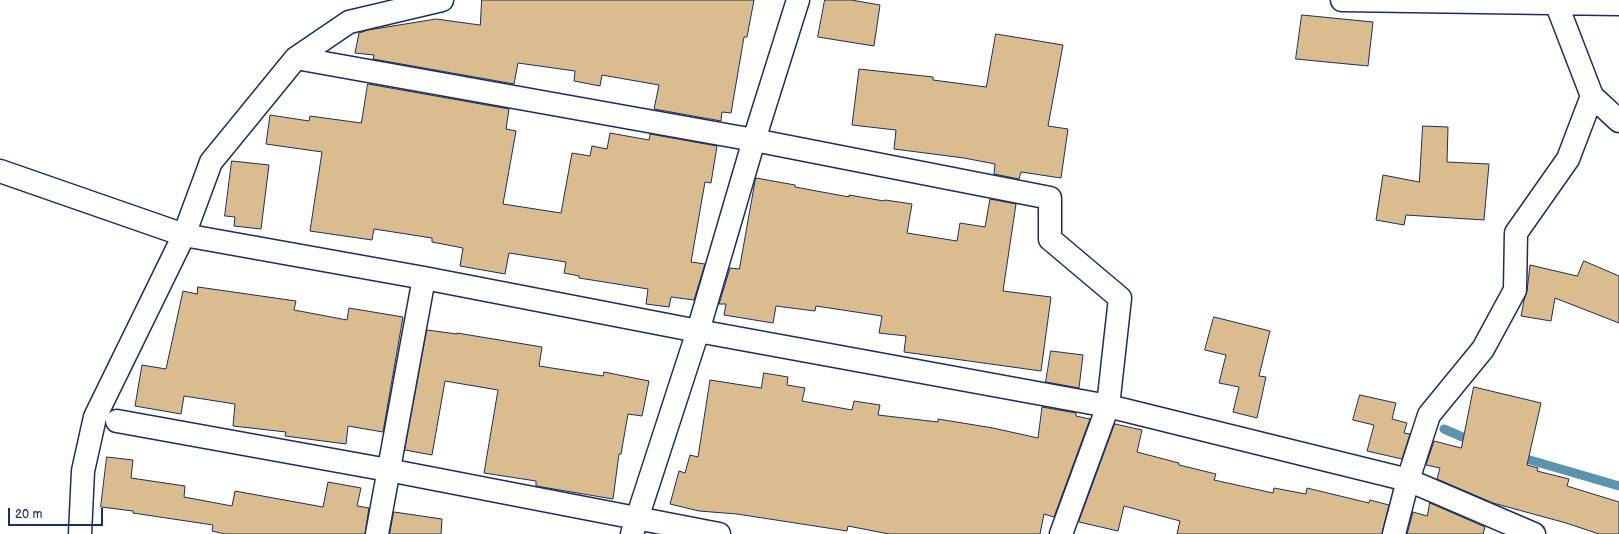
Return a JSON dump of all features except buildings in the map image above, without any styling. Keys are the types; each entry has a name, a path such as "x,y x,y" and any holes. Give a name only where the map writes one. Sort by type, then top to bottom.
{"street":[{"path":"80,534 83,471 95,417 184,235 210,162 296,58 349,22 442,0"},
{"path":"634,526 698,331 754,140 798,0"},
{"path":"1342,0 1619,4"},
{"path":"1556,2 1592,96 1619,121"},
{"path":"296,58 754,140 1050,198 1050,239 1120,298 1108,406 1061,534"},
{"path":"1394,534 1408,480 1429,415 1483,349 1515,290 1516,233 1568,159 1592,96"},
{"path":"0,171 184,235 424,278 698,331 1108,406 1408,480 1534,534"},
{"path":"377,534 424,278"},
{"path":"117,421 388,470 634,526 719,534"}],"waterway":[{"path":"1444,429 1474,442"},
{"path":"1516,456 1619,486"}]}
